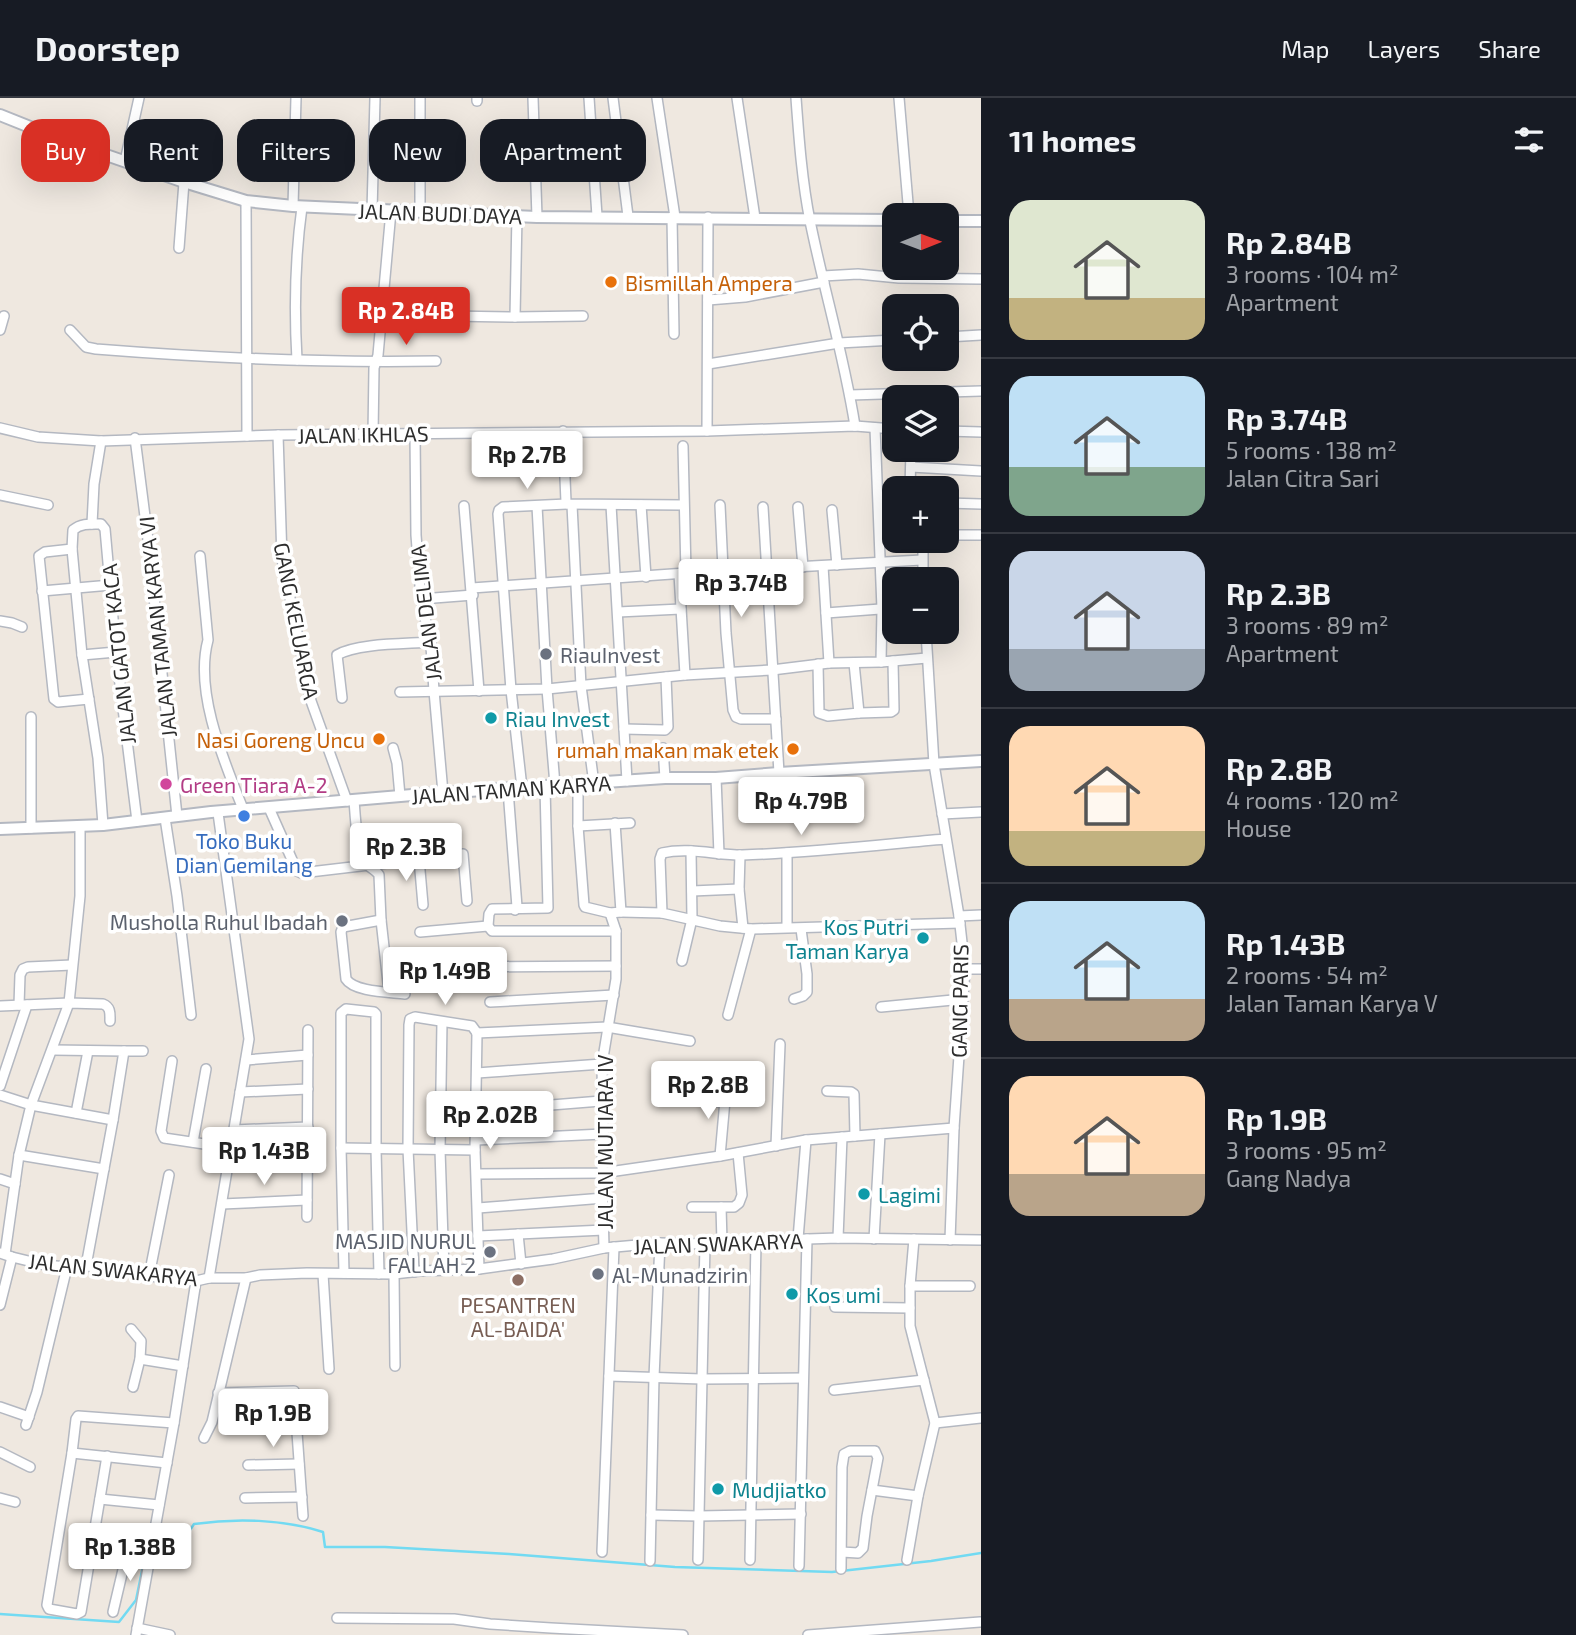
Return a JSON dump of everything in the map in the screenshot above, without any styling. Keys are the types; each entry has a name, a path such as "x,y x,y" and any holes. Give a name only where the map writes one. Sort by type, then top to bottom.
{"street":[{"path":"134,119 139,98"},
{"path":"296,98 297,360"},
{"path":"372,211 375,98"},
{"path":"420,98 420,212"},
{"path":"533,98 537,216"},
{"path":"589,98 597,216"},
{"path":"613,98 628,216"},
{"path":"657,98 674,217 674,334"},
{"path":"737,98 755,218"},
{"path":"796,98 809,219 839,343 855,426"},
{"path":"899,98 908,203"},
{"name":"JALAN BUDI DAYA","path":"0,115 124,161"},
{"path":"179,248 184,182"},
{"name":"JALAN BUDI DAYA","path":"184,182 246,201 372,211 537,216 882,220"},
{"path":"246,201 247,436"},
{"path":"373,434 374,368 378,355 391,211"},
{"path":"515,317 517,215"},
{"path":"707,431 708,217"},
{"path":"959,221 981,221"},
{"path":"708,300 745,297 858,274 899,278 981,279"},
{"path":"0,330 4,316"},
{"path":"449,316 583,316"},
{"path":"70,330 86,347 162,355 376,362 436,361"},
{"path":"959,336 981,335"},
{"path":"708,364 839,343 882,341"},
{"path":"850,395 981,391"},
{"name":"JALAN IKHLAS","path":"2,429 38,437 101,440 278,435 707,431 855,426 882,428"},
{"path":"875,428 882,609 881,662"},
{"path":"0,440 2,429"},
{"path":"563,431 581,686 594,784"},
{"path":"959,431 981,432"},
{"name":"JALAN DELIMA","path":"415,433 414,507 421,599 431,642 443,793"},
{"name":"GANG KELUARGA","path":"278,435 282,559 311,701 351,800 361,857 366,865 376,870 379,875 389,992"},
{"name":"JALAN TAMAN KARYA VI","path":"135,438 177,816"},
{"path":"101,440 94,484 92,524 79,525 73,530 72,549 82,655 98,758 103,825"},
{"path":"683,446 681,609 685,675"},
{"path":"911,462 911,476"},
{"path":"911,467 981,471"},
{"path":"0,495 48,506"},
{"path":"959,503 981,504"},
{"path":"522,788 511,690 499,510 503,507 570,505 684,505"},
{"path":"611,505 627,781"},
{"path":"641,505 646,577"},
{"path":"720,505 733,710 736,717 741,719 776,719"},
{"path":"464,506 479,691"},
{"path":"490,929 489,914 492,909 548,908 550,786 537,506"},
{"path":"763,506 779,772"},
{"path":"798,507 803,567"},
{"path":"832,510 837,565"},
{"name":"JALAN GATOT KACA","path":"92,524 101,524 105,529 116,652 137,821"},
{"path":"959,535 981,535"},
{"path":"72,549 40,554 54,699 58,702 89,699"},
{"path":"922,553 922,567"},
{"path":"201,556 208,640 206,686 215,735 243,809"},
{"path":"421,599 541,583 922,560"},
{"path":"823,566 826,612 820,713 828,716 894,710 893,661"},
{"path":"42,591 111,585"},
{"path":"618,612 681,609"},
{"path":"826,612 882,609"},
{"path":"0,621 22,628"},
{"path":"342,698 337,655 359,648 431,642"},
{"name":"GANG PARIS","path":"927,644 934,764 965,969 954,1128 950,1240"},
{"path":"82,655 116,652"},
{"path":"400,692 547,689 685,675 928,658"},
{"path":"854,663 859,713"},
{"path":"624,729 665,730 668,727 666,677"},
{"path":"31,828 32,717"},
{"path":"393,748 400,796"},
{"path":"663,748 665,778"},
{"name":"JALAN TAMAN KARYA","path":"0,829 103,825 243,809 443,793 981,761"},
{"path":"716,778 719,854"},
{"path":"578,785 578,826 585,907 610,913 662,913 747,929 801,929 959,919 981,915"},
{"path":"508,790 517,907 515,910"},
{"path":"269,808 297,871 301,873 463,854 467,901"},
{"path":"942,814 981,812"},
{"path":"209,1278 249,1039 218,813"},
{"path":"165,818 191,1015"},
{"path":"615,823 621,912"},
{"path":"578,826 630,823"},
{"path":"0,1305 19,1155 31,1105 69,1003 80,896 80,826"},
{"path":"662,913 662,853 787,853 946,839"},
{"path":"682,961 692,919 691,851"},
{"path":"787,853 787,927"},
{"path":"728,1015 747,929 740,889 740,855"},
{"path":"419,859 423,905"},
{"path":"692,891 740,889"},
{"name":"JALAN MUTIARA IV","path":"602,1552 609,1376 609,1247 604,1230 601,1101 602,1064 616,979 616,931 610,913"},
{"path":"381,920 343,926 341,932 346,979 350,985 358,988 405,994"},
{"path":"420,932 490,929 616,931"},
{"path":"794,999 807,992 801,929"},
{"path":"0,1086 23,1005 20,975 28,967 72,965"},
{"path":"444,967 615,966"},
{"path":"965,969 981,969"},
{"path":"490,1002 614,996"},
{"path":"881,1007 963,999"},
{"path":"0,1006 103,1004 110,1011 110,1021"},
{"path":"344,1273 341,1013 346,1009 376,1014 379,1274"},
{"path":"414,1272 408,1149 409,1025 410,1019 415,1017 472,1026 477,1033 479,1269"},
{"path":"442,1022 440,1150 444,1270"},
{"path":"477,1033 607,1027 690,1041"},
{"path":"307,1217 308,1030"},
{"path":"776,1146 780,1044"},
{"path":"53,1050 143,1051"},
{"path":"76,1113 88,1051"},
{"path":"86,1266 124,1051"},
{"path":"246,1060 308,1055"},
{"path":"172,1061 161,1131 164,1138 231,1148"},
{"path":"477,1073 602,1064"},
{"path":"193,1142 206,1069"},
{"path":"240,1092 308,1089"},
{"path":"720,1156 726,1089"},
{"path":"827,1091 854,1094 855,1136"},
{"path":"0,1095 31,1105 113,1120"},
{"path":"477,1111 601,1101"},
{"path":"708,1101 725,1102"},
{"path":"234,1130 307,1127"},
{"path":"477,1174 602,1172 720,1156 806,1140 954,1128"},
{"path":"341,1148 440,1150 603,1134"},
{"path":"874,1239 880,1134"},
{"path":"838,1238 842,1137"},
{"path":"799,1566 803,1378 802,1239 806,1140"},
{"path":"692,1207 734,1207 739,1203 742,1195 738,1153"},
{"path":"19,1155 104,1169"},
{"path":"228,1166 307,1163"},
{"path":"149,1276 169,1175"},
{"path":"0,1179 15,1184"},
{"path":"478,1208 604,1198"},
{"path":"222,1204 307,1200"},
{"path":"721,1207 722,1241"},
{"path":"478,1236 604,1230"},
{"path":"518,1234 521,1264"},
{"name":"JALAN SWAKARYA","path":"6,1255 67,1267 118,1269 149,1276 196,1281 306,1273 394,1274 479,1269 553,1259 609,1247 660,1243 705,1244 722,1241 838,1238 981,1240"},
{"path":"907,1560 935,1423 910,1326 914,1239"},
{"path":"750,1560 756,1241"},
{"path":"650,1561 660,1243"},
{"path":"698,1560 705,1244"},
{"path":"0,1407 28,1421 67,1267"},
{"path":"324,1274 329,1369"},
{"path":"394,1274 395,1366"},
{"path":"204,1438 212,1422 246,1278"},
{"path":"170,1635 136,1631 174,1423 196,1281"},
{"path":"910,1286 970,1286"},
{"path":"835,1307 910,1308"},
{"path":"131,1329 141,1341 133,1387"},
{"path":"140,1359 183,1366"},
{"path":"609,1376 803,1378"},
{"path":"834,1390 924,1380"},
{"path":"218,1393 294,1391 303,1516"},
{"path":"107,1456 81,1612 77,1614 49,1609 47,1605 78,1416 174,1423"},
{"path":"935,1423 981,1418"},
{"path":"254,1426 297,1426"},
{"path":"841,1569 844,1454 850,1451 875,1451 878,1458 863,1548 858,1553 842,1552"},
{"path":"0,1452 30,1467"},
{"path":"72,1452 167,1463"},
{"path":"248,1465 299,1464"},
{"path":"872,1490 918,1496"},
{"path":"245,1498 302,1497"},
{"path":"0,1498 15,1502"},
{"path":"100,1499 159,1505"},
{"path":"651,1515 800,1514"},
{"path":"94,1532 152,1542"},
{"path":"113,1612 130,1540"},
{"path":"337,1618 454,1619 606,1633 683,1635"},
{"path":"808,1635 981,1620 981,1631"}],"waterway":[{"path":"159,1531 163,1529 177,1533 190,1530 194,1524 259,1521 292,1524 323,1532 325,1547 385,1547 675,1567 832,1572 981,1553"},
{"path":"0,1614 119,1622 136,1600 143,1566"}],"place":[{"name":"Bismillah Ampera","path":"611,282"},
{"name":"RiauInvest","path":"546,654"},
{"name":"Riau Invest","path":"491,718"},
{"name":"Nasi Goreng Uncu","path":"379,739"},
{"name":"rumah makan mak etek","path":"793,749"},
{"name":"Green Tiara A-2","path":"166,784"},
{"name":"Toko Buku Dian Gemilang","path":"244,816"},
{"name":"Musholla Ruhul Ibadah","path":"342,921"},
{"name":"Kos Putri Taman Karya","path":"923,938"},
{"name":"Lagimi","path":"864,1194"},
{"name":"MASJID NURUL FALLAH 2","path":"490,1252"},
{"name":"Al-Munadzirin","path":"598,1274"},
{"name":"PESANTREN AL-BAIDA'","path":"518,1280"},
{"name":"Kos umi","path":"792,1294"},
{"name":"Mudjiatko","path":"718,1489"}]}
